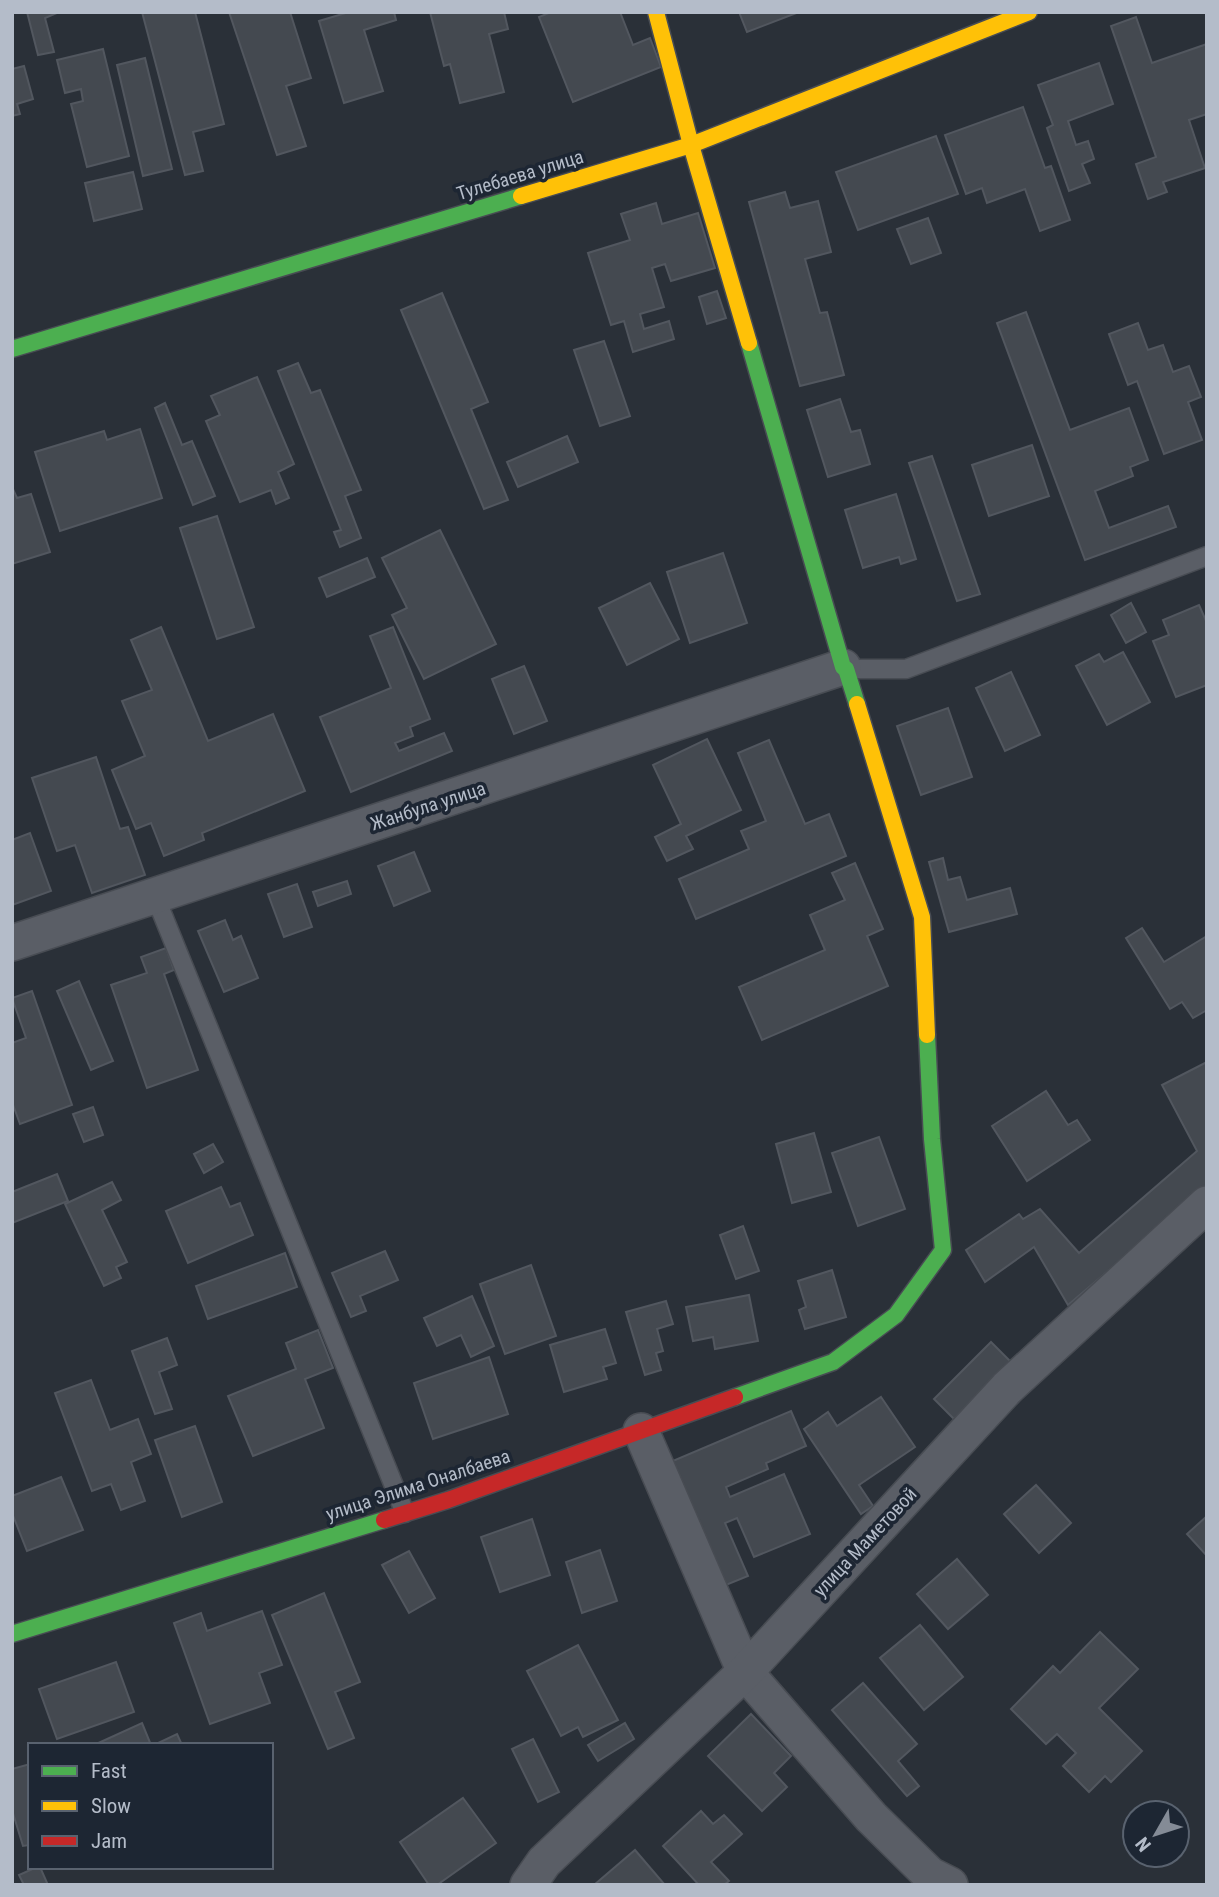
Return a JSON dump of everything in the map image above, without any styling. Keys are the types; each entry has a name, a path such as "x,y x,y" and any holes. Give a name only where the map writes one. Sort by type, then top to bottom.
{"street":[{"name":"улица Элима Оналбаева","path":"12,1634 405,1513 833,1362 896,1315 943,1250 932,1139 922,917 845,668 691,145 656,12"},
{"name":"Тулебаева улица","path":"12,349 691,145 1029,12"},
{"name":"Жанбула улица","path":"12,943 845,668"},
{"name":"улица Маметовой","path":"528,1885 544,1862 745,1672 1007,1388 1207,1204"},
{"path":"641,1431 745,1672 871,1817 935,1882"}],"lane":[{"path":"845,668 906,669 1207,556"},
{"path":"155,896 405,1513"}],"building":[{"path":"27,12 59,12 45,18 54,52 38,55"},
{"path":"142,12 195,12 224,124 193,132 203,171 185,175"},
{"path":"229,12 290,12 311,78 286,86 306,146 277,155"},
{"path":"349,12 394,12 396,20 364,30 383,91 344,103 319,21"},
{"path":"430,12 504,12 508,29 489,34 504,92 460,103 450,64 444,66"},
{"path":"551,12 620,12 633,45 650,38 661,67 573,102 539,17"},
{"path":"739,12 799,12 747,32"},
{"path":"1136,17 1152,63 1207,44 1207,114 1189,120 1205,168 1163,182 1167,192 1148,199 1136,164 1156,157 1111,26"},
{"path":"103,49 129,156 87,167 71,104 83,101 81,89 65,93 57,60"},
{"path":"145,58 172,169 143,176 117,65"},
{"path":"1099,63 1113,104 1068,121 1076,145 1088,141 1094,159 1082,164 1090,183 1069,191 1047,128 1053,125 1038,85"},
{"path":"24,66 33,99 17,104 20,114 12,116 12,69"},
{"path":"1023,107 1045,168 1051,166 1070,220 1040,231 1025,189 987,203 982,188 966,194 945,135"},
{"path":"936,136 958,194 858,230 836,172"},
{"path":"133,172 142,209 94,221 85,183"},
{"path":"785,192 790,208 818,201 831,252 805,259 820,313 827,312 844,375 800,386 749,202"},
{"path":"656,203 662,224 698,213 715,268 671,281 665,264 652,268 664,307 640,314 644,329 669,321 674,339 633,352 624,321 611,325 588,253 630,240 621,214"},
{"path":"928,218 941,253 911,264 897,229"},
{"path":"717,291 726,318 707,324 699,297"},
{"path":"442,293 488,402 471,409 508,500 484,509 401,310"},
{"path":"1026,312 1070,430 1129,408 1148,460 1130,467 1133,476 1095,491 1109,528 1168,506 1176,527 1085,560 997,323"},
{"path":"1138,323 1148,350 1163,345 1173,372 1189,366 1201,397 1188,402 1202,440 1164,454 1137,381 1128,385 1109,334"},
{"path":"604,341 630,416 600,426 574,350"},
{"path":"298,363 311,393 320,390 361,490 345,496 361,538 340,547 334,532 341,530 278,371"},
{"path":"257,377 294,464 278,472 289,498 276,504 271,490 240,502 206,421 220,415 211,396"},
{"path":"840,399 851,432 860,430 870,464 828,477 807,410"},
{"path":"165,403 182,445 192,441 215,496 193,505 155,408"},
{"path":"140,429 162,498 60,531 35,452 104,431 107,440"},
{"path":"567,436 578,462 518,487 507,462"},
{"path":"1032,445 1049,496 989,516 972,465"},
{"path":"932,456 980,594 957,601 909,463"},
{"path":"12,487 17,498 31,494 50,552 12,564"},
{"path":"896,494 916,559 901,564 899,557 863,568 845,510"},
{"path":"217,516 254,627 217,639 180,528"},
{"path":"440,530 496,644 424,679 392,615 407,608 382,558"},
{"path":"723,553 747,623 690,643 667,572"},
{"path":"367,558 375,577 327,597 319,578"},
{"path":"650,583 679,639 627,665 599,608"},
{"path":"1131,603 1146,632 1126,643 1111,615"},
{"path":"1199,605 1207,623 1207,685 1176,697 1153,641 1169,635 1163,620"},
{"path":"161,627 208,741 273,714 305,791 202,833 204,840 164,856 151,823 136,829 112,770 145,756 122,701 152,690 131,640"},
{"path":"393,627 430,719 410,727 413,736 395,743 399,751 444,733 452,751 351,792 320,717 391,688 370,636"},
{"path":"1123,652 1150,702 1107,725 1076,666 1099,654 1104,662"},
{"path":"524,666 547,721 514,734 492,679"},
{"path":"1011,672 1040,735 1005,751 976,688"},
{"path":"948,708 972,777 921,795 897,726"},
{"path":"707,739 741,810 686,836 693,849 667,861 655,837 681,824 653,765"},
{"path":"769,740 805,824 829,814 846,856 696,919 679,879 749,849 741,831 766,821 738,753"},
{"path":"96,757 120,829 128,827 145,875 92,893 75,845 57,851 32,778"},
{"path":"30,833 51,891 12,905 12,840"},
{"path":"414,852 430,891 394,906 378,866"},
{"path":"943,858 948,880 960,877 967,900 1010,888 1017,914 949,932 929,862"},
{"path":"855,863 883,929 867,936 888,986 762,1040 739,987 825,950 810,915 845,900 832,873"},
{"path":"347,881 351,894 318,906 313,892"},
{"path":"297,884 312,927 284,937 268,894"},
{"path":"225,920 233,940 241,936 258,978 224,992 198,931"},
{"path":"1142,928 1164,962 1207,936 1207,1010 1193,1018 1182,1002 1170,1009 1126,938"},
{"path":"166,948 174,970 164,974 198,1070 147,1088 111,985 147,973 141,957"},
{"path":"79,981 113,1061 91,1070 57,991"},
{"path":"32,991 72,1105 20,1124 12,1102 12,1043 26,1038 12,998"},
{"path":"1207,1062 1207,1187 1068,1305 1034,1247 985,1282 966,1250 1019,1214 1023,1219 1040,1209 1079,1253 1197,1151 1162,1085"},
{"path":"1046,1091 1068,1125 1077,1120 1090,1140 1027,1181 992,1126"},
{"path":"93,1107 103,1135 84,1142 73,1114"},
{"path":"814,1133 831,1192 792,1203 776,1144"},
{"path":"879,1137 905,1209 858,1226 832,1153"},
{"path":"213,1144 223,1162 204,1173 194,1154"},
{"path":"57,1174 68,1201 12,1223 12,1192"},
{"path":"112,1182 121,1200 102,1210 127,1262 116,1267 121,1278 104,1286 65,1204"},
{"path":"221,1187 230,1207 240,1203 253,1235 188,1263 166,1211"},
{"path":"743,1226 759,1271 736,1279 720,1235"},
{"path":"385,1251 398,1280 360,1296 366,1311 351,1317 332,1273"},
{"path":"285,1253 297,1287 208,1319 196,1286"},
{"path":"531,1265 556,1336 505,1354 480,1284"},
{"path":"832,1270 846,1317 805,1329 799,1310 806,1307 798,1281"},
{"path":"749,1295 758,1341 715,1349 713,1337 693,1341 686,1307"},
{"path":"472,1296 494,1346 471,1357 461,1335 437,1346 424,1318"},
{"path":"666,1301 673,1324 657,1329 663,1351 656,1353 661,1370 645,1375 626,1312"},
{"path":"605,1329 616,1363 603,1367 607,1379 564,1392 550,1345"},
{"path":"318,1330 333,1368 305,1379 324,1428 253,1456 228,1396 296,1369 286,1343"},
{"path":"167,1338 177,1365 159,1372 172,1409 155,1414 132,1351"},
{"path":"991,1342 1015,1366 958,1423 934,1399"},
{"path":"489,1357 508,1414 433,1439 414,1383"},
{"path":"91,1380 110,1430 138,1419 151,1454 131,1462 145,1501 121,1510 111,1484 92,1491 55,1393"},
{"path":"881,1397 915,1447 859,1485 873,1506 861,1514 804,1429 828,1412 837,1426"},
{"path":"791,1411 806,1446 766,1463 768,1469 726,1487 730,1497 784,1474 810,1534 754,1557 737,1518 725,1523 748,1576 721,1587 668,1463"},
{"path":"195,1426 222,1502 182,1517 155,1440"},
{"path":"61,1477 83,1530 27,1551 12,1513 12,1496"},
{"path":"1036,1485 1071,1523 1039,1553 1004,1514"},
{"path":"1207,1516 1207,1556 1187,1534"},
{"path":"532,1519 550,1575 500,1592 481,1537"},
{"path":"600,1550 617,1601 582,1613 566,1562"},
{"path":"409,1551 435,1598 409,1613 382,1565"},
{"path":"957,1559 988,1595 948,1629 917,1594"},
{"path":"324,1593 360,1682 335,1692 354,1738 328,1749 272,1615"},
{"path":"262,1611 282,1665 259,1673 270,1703 210,1724 174,1623 201,1613 207,1631"},
{"path":"920,1625 963,1677 924,1710 880,1658"},
{"path":"1100,1632 1138,1669 1099,1708 1142,1751 1111,1782 1105,1776 1089,1792 1063,1766 1076,1753 1057,1734 1046,1744 1011,1709 1053,1666 1060,1673"},
{"path":"578,1645 618,1720 583,1737 578,1727 561,1736 527,1671"},
{"path":"116,1662 134,1712 57,1739 39,1689"},
{"path":"863,1683 917,1744 898,1761 919,1786 907,1796 832,1710"},
{"path":"751,1714 791,1756 774,1773 787,1787 762,1811 708,1756"},
{"path":"142,1723 150,1743 98,1743"},
{"path":"625,1723 634,1739 598,1761 588,1745"},
{"path":"177,1734 181,1743 158,1743"},
{"path":"533,1739 559,1792 538,1802 512,1749"},
{"path":"28,1765 28,1845 23,1846 12,1810 12,1769"},
{"path":"463,1798 496,1843 437,1885 429,1885 400,1842"},
{"path":"701,1811 713,1824 724,1815 742,1834 711,1862 729,1881 724,1885 699,1885 663,1846"},
{"path":"635,1850 665,1885 594,1885"},
{"path":"32,1869 41,1869 48,1885 24,1885 19,1875"}],"traffic: fast":[{"path":"12,349 521,196"},
{"path":"749,343 843,667 857,704"},
{"path":"735,1397 833,1362 896,1315 943,1250 932,1139 927,1035"},
{"path":"12,1634 384,1520"}],"traffic: slow":[{"path":"656,12 691,145 749,343"},
{"path":"521,196 691,145 1029,12"},
{"path":"857,704 922,917 927,1035"}],"traffic: jam":[{"path":"384,1520 448,1500 735,1397"}]}
